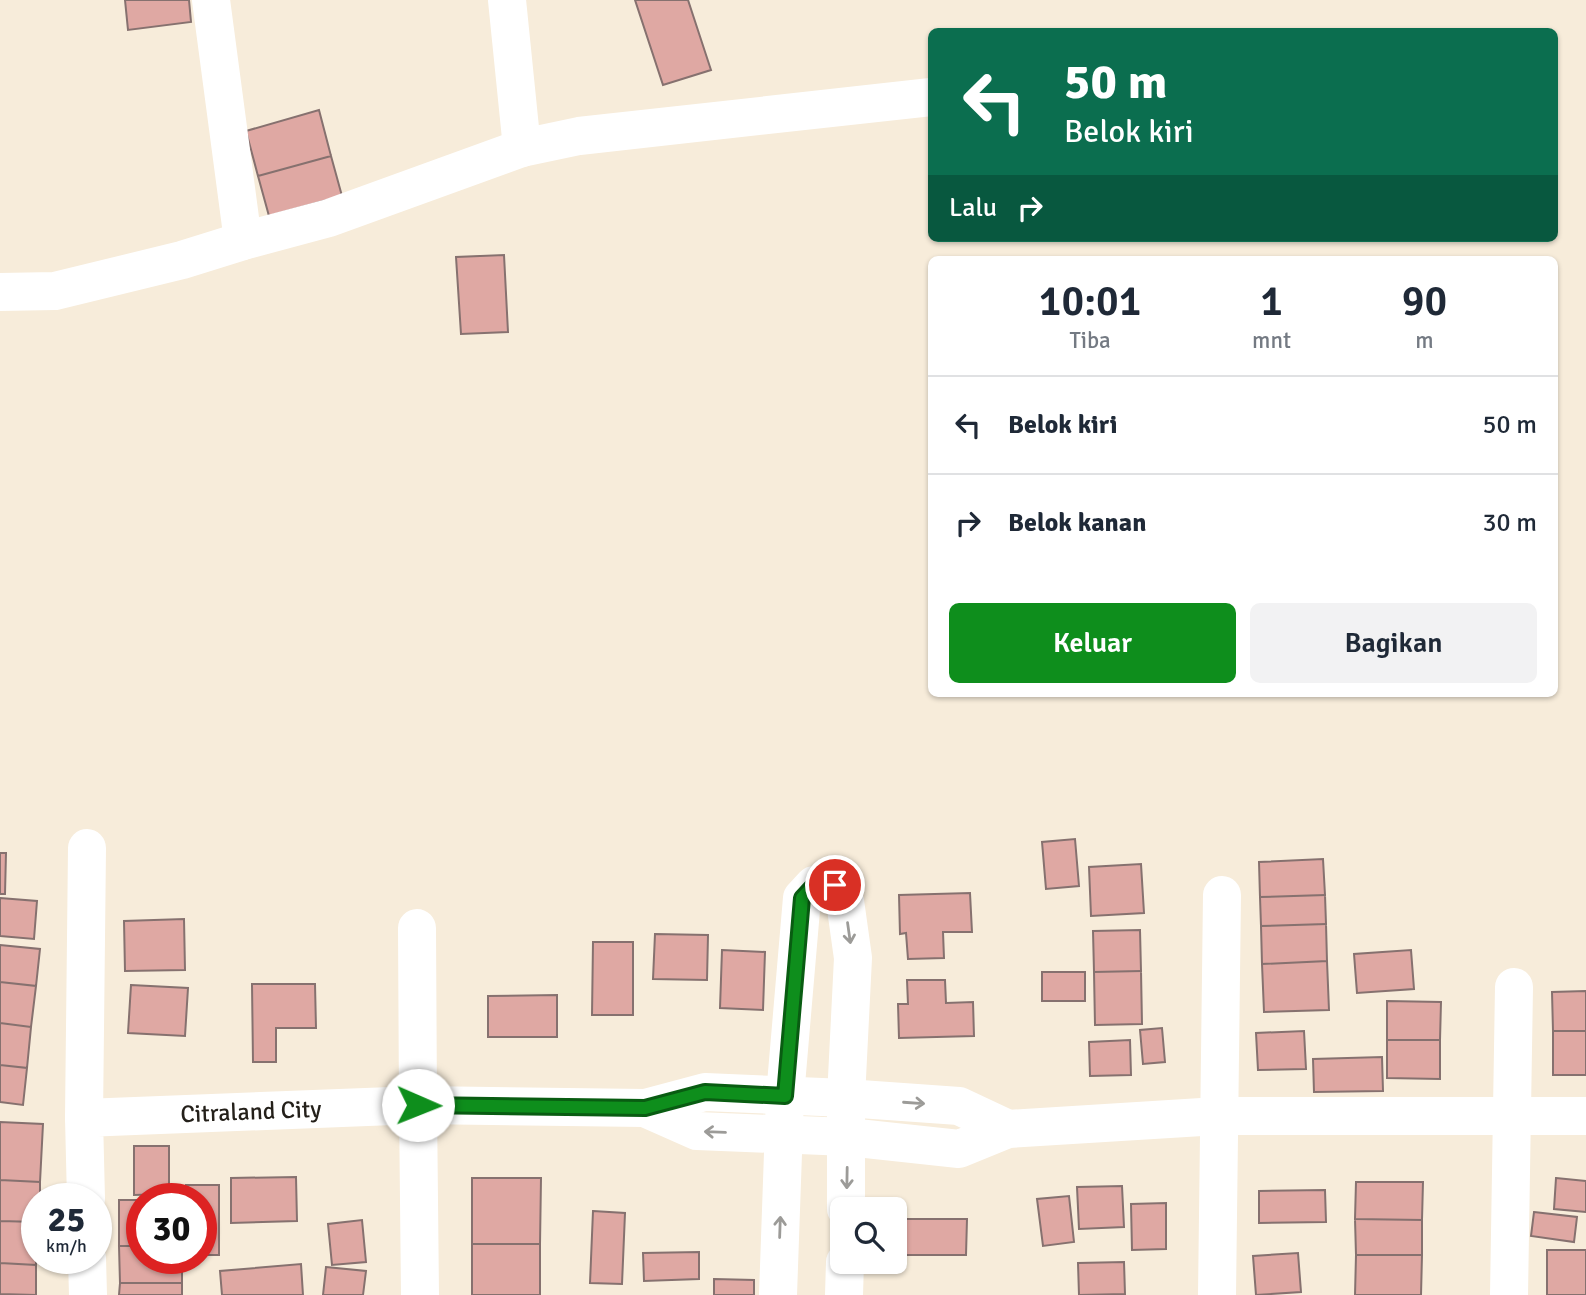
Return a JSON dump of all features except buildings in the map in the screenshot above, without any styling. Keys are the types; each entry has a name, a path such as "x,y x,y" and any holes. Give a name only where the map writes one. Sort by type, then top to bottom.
{"street":[{"path":"211,0 243,241"},
{"path":"507,0 522,148"},
{"path":"0,292 55,291 182,260 329,219 522,148 579,136 928,97"},
{"path":"86,1183 87,848"},
{"path":"778,1295 785,1096 802,898 814,885 835,885 845,901 853,958 846,1098 846,1197"},
{"path":"1217,1295 1223,895"},
{"path":"417,928 420,1295"},
{"path":"1509,1295 1514,987"},
{"name":"Citraland City","path":"84,1118 418,1105 645,1108 705,1092 959,1106 1008,1129"},
{"name":"Citraland City","path":"645,1108 697,1131 848,1137 959,1149 1008,1129"},
{"path":"1008,1129 1218,1116 1586,1116"},
{"path":"87,1274 88,1295"},
{"path":"844,1295 845,1274"}],"route":[{"path":"418,1105 645,1108 705,1092 785,1096 802,898 814,885 835,885"}]}
